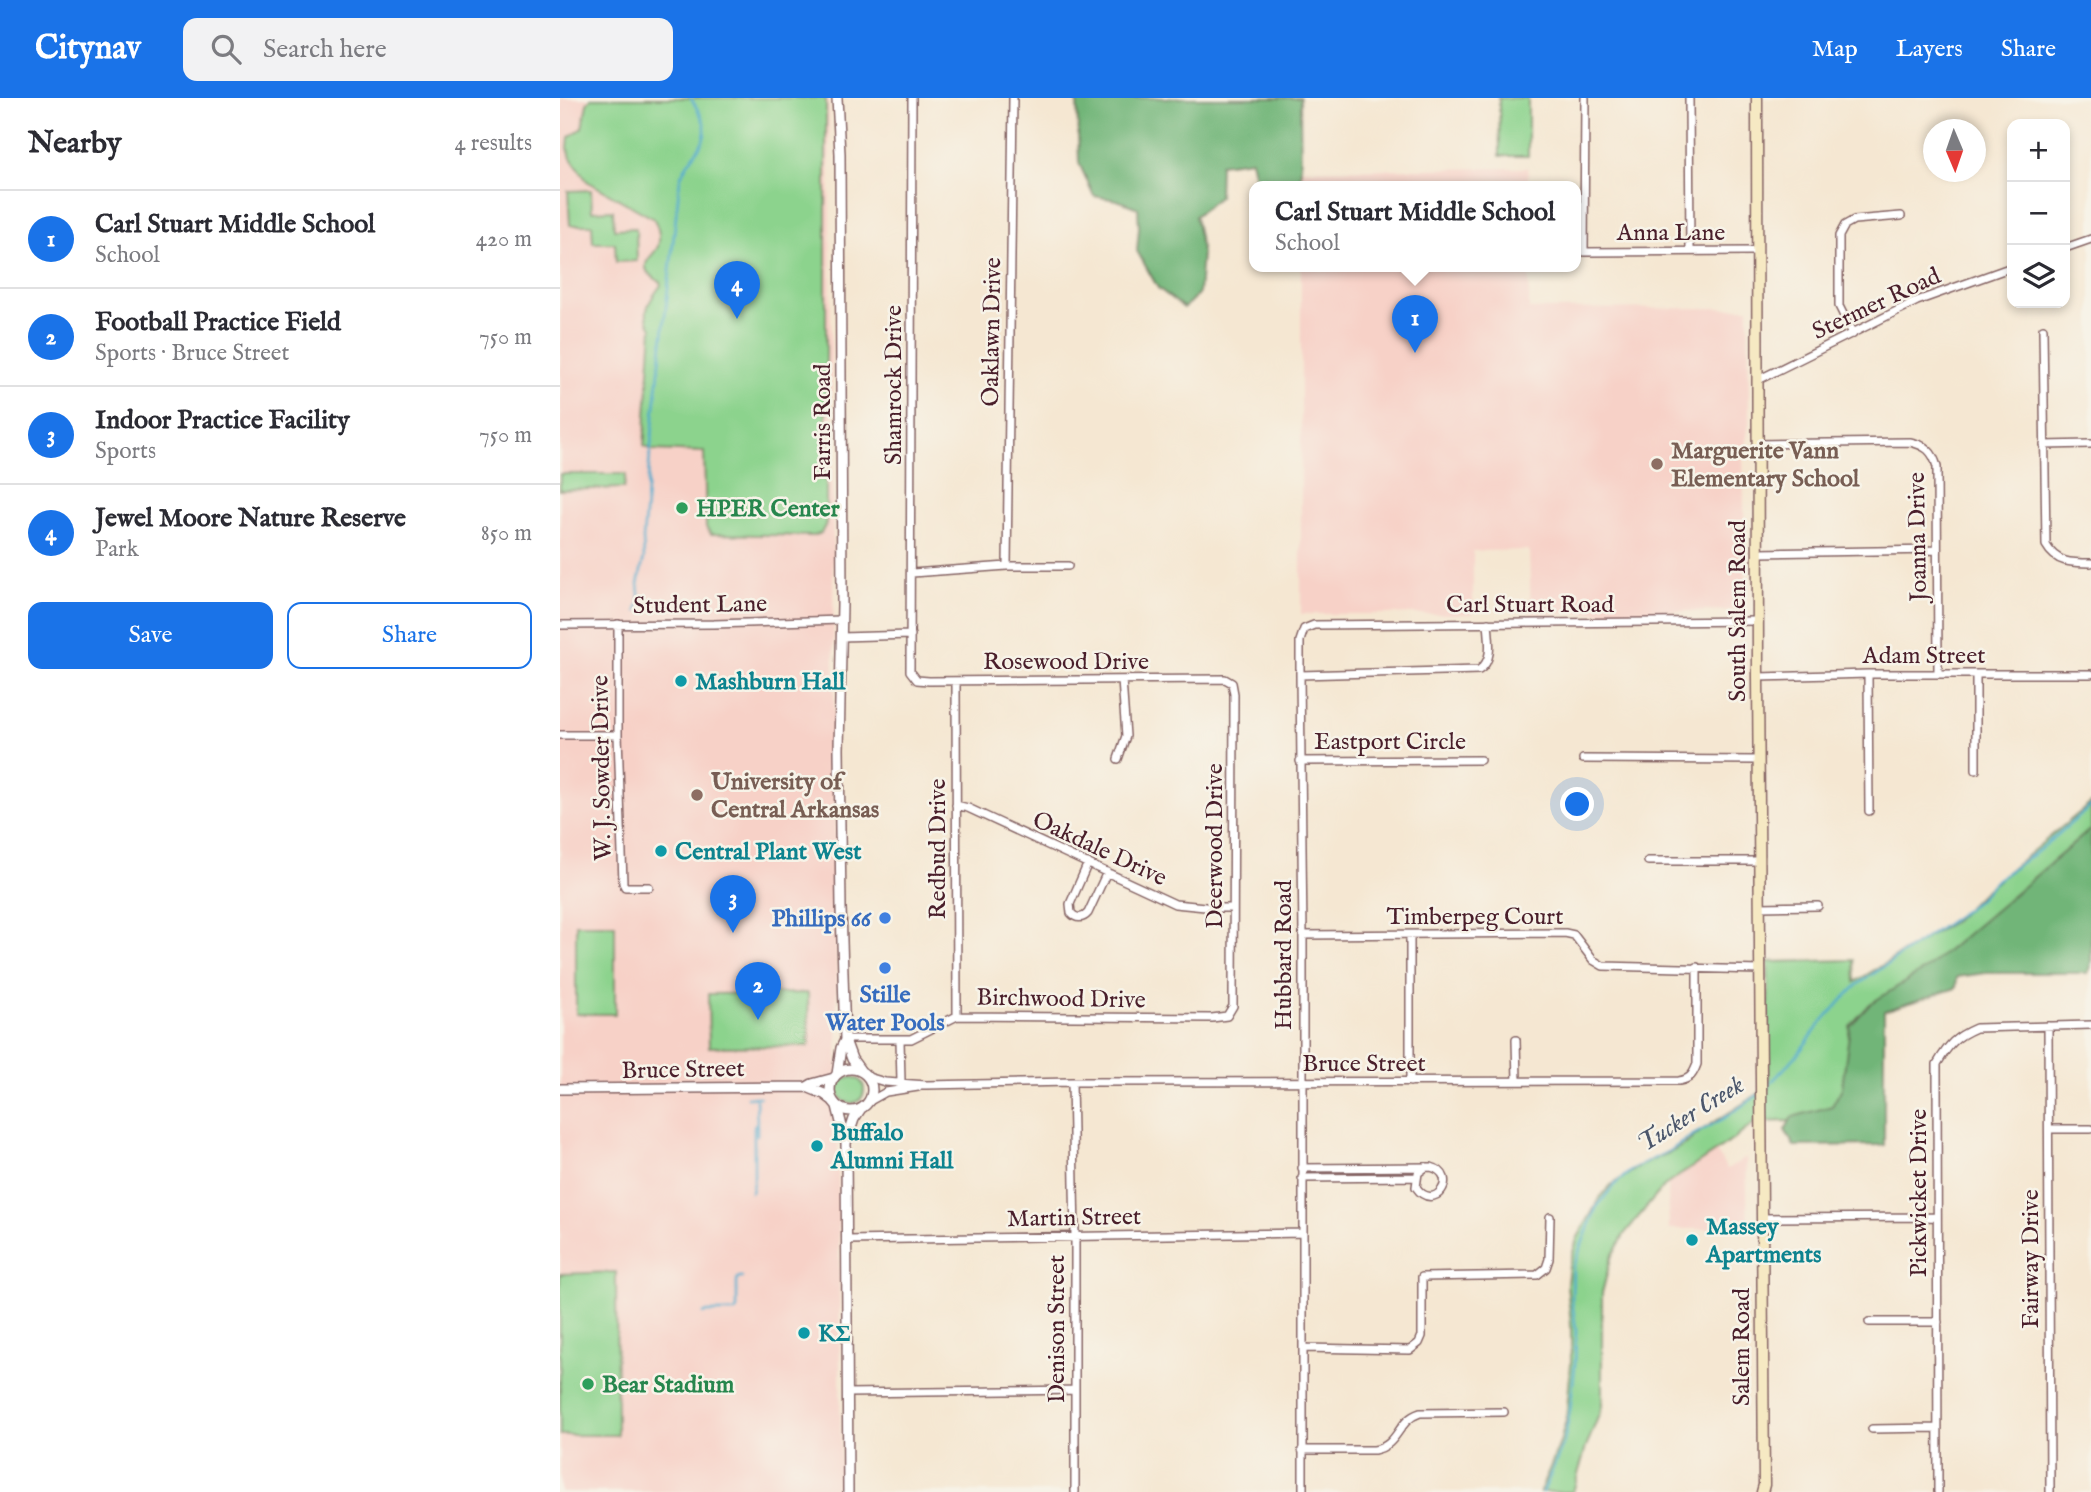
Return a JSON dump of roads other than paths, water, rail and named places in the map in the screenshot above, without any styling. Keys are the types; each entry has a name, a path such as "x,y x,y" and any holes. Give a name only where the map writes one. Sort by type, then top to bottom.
{"main road":[{"name":"South Salem Road","path":"1757,98 1761,1083"},
{"name":"Salem Road","path":"1761,1083 1764,1491"}],"street":[{"name":"Farris Road","path":"837,98 840,154 841,885 845,1040 852,1059 865,1074"},
{"name":"Shamrock Drive","path":"911,671 912,98"},
{"name":"Oaklawn Drive","path":"1007,566 1013,98"},
{"name":"Anna Lane","path":"1585,98 1584,252 1757,251"},
{"path":"1689,98 1690,251"},
{"path":"1853,334 1839,306 1839,236 1845,225 1854,220 1901,216"},
{"path":"2070,246 2091,239"},
{"name":"Stermer Road","path":"1758,380 1917,301 2007,269"},
{"path":"2043,330 2046,545 2058,559 2070,563 2091,563"},
{"name":"Joanna Drive","path":"1758,444 1910,442 1923,444 1931,452 1937,467 1938,673"},
{"path":"2044,445 2091,444"},
{"path":"1759,553 1937,550"},
{"path":"912,573 1007,566 1068,566"},
{"name":"Student Lane","path":"560,625 841,620"},
{"name":"Carl Stuart Road","path":"1304,629 1314,625 1758,621"},
{"path":"1300,675 1479,670 1489,658 1488,623"},
{"name":"W. J. Sowder Drive","path":"618,624 618,735 623,883 625,887 649,887"},
{"name":"Hubbard Road","path":"1303,1492 1300,641 1304,629"},
{"path":"841,636 911,635"},
{"name":"Rosewood Drive","path":"911,671 917,680 1225,679"},
{"name":"Adam Street","path":"1758,677 1938,673 2091,674"},
{"path":"1868,674 1869,811"},
{"path":"1976,674 1976,770"},
{"name":"Deerwood Drive","path":"1225,679 1232,683 1234,694 1233,1006 1227,1016"},
{"path":"1118,759 1126,736 1122,680"},
{"name":"Redbud Drive","path":"957,681 957,1016"},
{"path":"560,735 618,735"},
{"path":"1583,759 1759,760"},
{"name":"Eastport Circle","path":"1300,761 1480,760"},
{"name":"Oakdale Drive","path":"956,805 968,808 1175,904 1232,908"},
{"path":"1648,860 1759,861"},
{"path":"1088,863 1070,907 1071,913 1077,917 1088,913 1107,872"},
{"path":"1760,907 1818,906"},
{"name":"Timberpeg Court","path":"1303,935 1565,933 1574,934 1593,960 1603,966 1760,970"},
{"path":"1410,935 1410,1083"},
{"name":"Bruce Street","path":"865,1074 885,1082 926,1085 1687,1080 1693,1075 1697,1064 1697,967"},
{"name":"Birchwood Drive","path":"845,1040 911,1039 957,1016 1227,1016"},
{"name":"Pickwicket Drive","path":"1938,1492 1937,1064 1947,1047 1959,1035 1976,1028 2091,1025"},
{"name":"Fairway Drive","path":"2048,1026 2050,1492"},
{"name":"Farris Road","path":"835,1076 845,1040"},
{"path":"900,1040 901,1082"},
{"path":"1516,1040 1517,1081"},
{"path":"846,1143 830,1086 835,1076 849,1069 865,1074 873,1089 870,1101 852,1122 846,1143 848,1492"},
{"name":"Bruce Street","path":"807,1087 835,1076"},
{"name":"Denison Street","path":"1072,1082 1075,1492"},
{"name":"Bruce Street","path":"870,1101 886,1092 926,1085"},
{"name":"Bruce Street","path":"560,1089 807,1087 824,1094 834,1103"},
{"path":"834,1103 849,1111 861,1110"},
{"path":"2049,1129 2091,1129"},
{"path":"1302,1168 1426,1167 1436,1168 1443,1175 1444,1185 1440,1193 1431,1196 1422,1194 1416,1187 1416,1178 1426,1167"},
{"path":"1302,1178 1416,1178"},
{"path":"1303,1348 1410,1350 1419,1343 1422,1336 1422,1278 1537,1275 1546,1268 1549,1259 1550,1217"},
{"path":"1763,1218 1937,1217"},
{"name":"Martin Street","path":"846,1240 1303,1233"},
{"path":"1869,1322 1938,1322"},
{"path":"847,1393 1075,1390"},
{"path":"1302,1450 1384,1448 1393,1441 1409,1417 1420,1413 1504,1412"},
{"path":"1872,1429 1937,1428"}],"waterway":[{"path":"637,611 640,602 638,584 644,558 650,454 680,179 701,145 705,131 702,117 691,98"},
{"name":"Tucker Creek","path":"1766,1088 1797,1055 1825,1018 1857,985 1977,901 1996,880 2042,848 2091,806"},
{"name":"Tucker Creek","path":"1543,1492 1564,1442 1570,1410 1576,1330 1572,1301 1573,1267 1596,1208 1614,1185 1633,1169 1671,1150 1758,1095"},
{"path":"747,1097 760,1097"},
{"path":"751,1192 754,1177 754,1126 757,1122 756,1100"},
{"path":"757,1125 757,1135"},
{"path":"703,1314 735,1312 737,1281 742,1278"}],"place":[{"name":"Jewel Moore Nature Reserve","path":"737,319"},
{"name":"Carl Stuart Middle School","path":"1415,353"},
{"name":"Marguerite Vann Elementary School","path":"1657,464"},
{"name":"HPER Center","path":"682,508"},
{"name":"Mashburn Hall","path":"681,681"},
{"name":"University of Central Arkansas","path":"697,795"},
{"name":"Central Plant West","path":"661,851"},
{"name":"Phillips 66","path":"885,918"},
{"name":"Indoor Practice Facility","path":"733,933"},
{"name":"Stille Water Pools","path":"885,968"},
{"name":"Football Practice Field","path":"758,1020"},
{"name":"Buffalo Alumni Hall","path":"817,1146"},
{"name":"Massey Apartments","path":"1692,1240"},
{"name":"KΣ","path":"804,1333"},
{"name":"Bear Stadium","path":"588,1384"}]}
